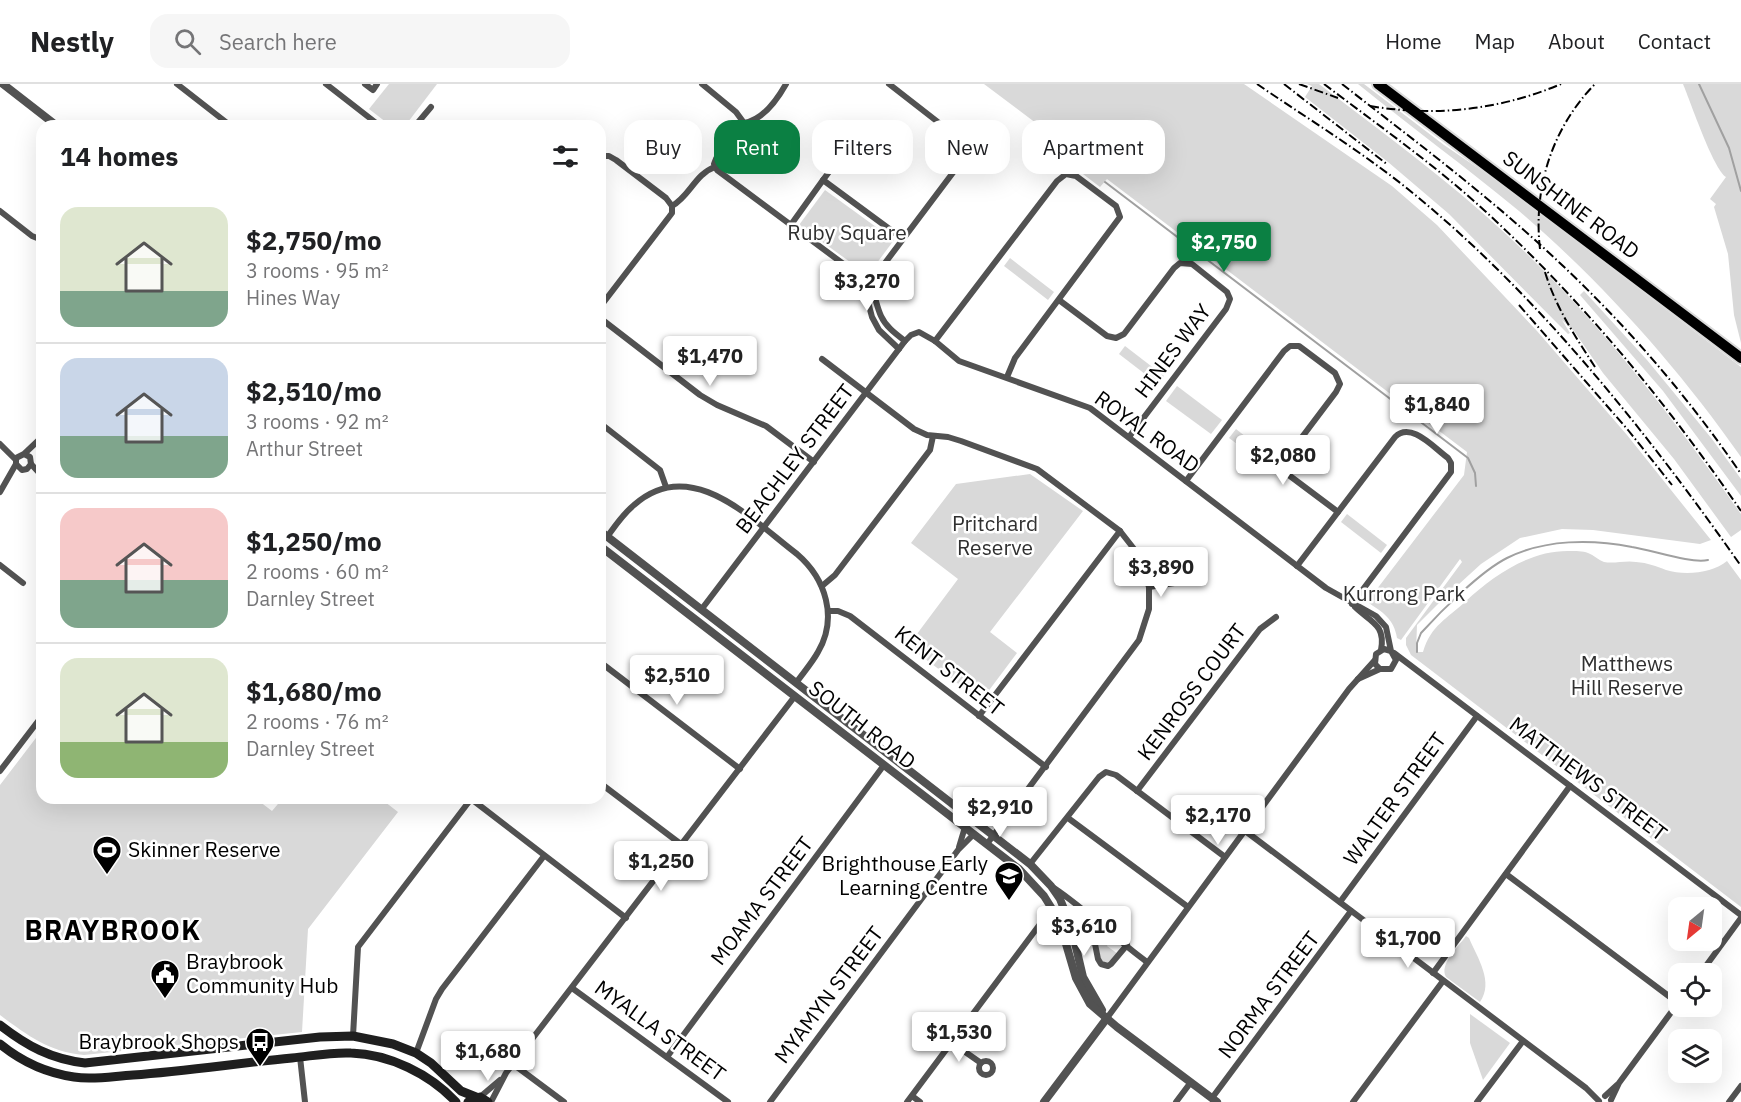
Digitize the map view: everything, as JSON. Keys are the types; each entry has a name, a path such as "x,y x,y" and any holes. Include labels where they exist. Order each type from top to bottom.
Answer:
{"main road":[{"name":"SUNSHINE ROAD","path":"1378,84 1741,358"},
{"path":"0,1025 43,1054 70,1062 95,1063 296,1040 353,1036 393,1044 416,1053 431,1063 461,1091 481,1100"},
{"path":"352,1053 353,1036"},
{"path":"296,1040 300,1057"},
{"path":"0,1044 35,1066 69,1076 90,1078 333,1053 378,1056 409,1068 442,1089 456,1102"},
{"path":"409,1068 416,1053"},
{"path":"145,1074 147,1063 153,1056"}],"street":[{"path":"3,84 49,120"},
{"path":"177,84 223,120"},
{"path":"326,84 370,120"},
{"path":"365,84 375,87"},
{"path":"702,84 736,112 742,120"},
{"path":"754,120 762,115 786,84"},
{"path":"889,84 961,140 968,148 964,159 866,285 872,316 879,330 899,349"},
{"path":"420,120 431,107"},
{"path":"606,156 616,160 666,198 672,206 672,213 606,300"},
{"path":"672,206 681,200 703,172 714,167"},
{"path":"721,174 873,290 886,325 905,341"},
{"path":"790,226 827,174"},
{"path":"935,341 1058,181 1066,174 1076,176 1114,205 1120,217 1015,358 1007,377"},
{"path":"823,180 903,239"},
{"path":"0,211 27,232 36,235"},
{"name":"HINES WAY","path":"1059,300 1107,336 1113,338 1124,334 1175,266 1180,263 1192,264 1227,292 1230,299 1226,309 1128,437"},
{"path":"872,316 880,314"},
{"path":"606,323 700,395 717,405 766,426 814,462"},
{"name":"ROYAL ROAD","path":"919,332 935,341 959,361 1089,408 1352,604 1379,628 1382,635 1381,650"},
{"name":"BEACHLEY STREET","path":"701,610 905,341 911,335 919,332"},
{"path":"1186,481 1284,351 1290,346 1299,346 1335,373 1340,384 1287,457 1284,462 1285,469 1290,476 1338,512"},
{"path":"822,359 914,429 933,436 961,441 1037,469 1120,531 1138,554 1149,586 1149,609 1140,640 987,844"},
{"path":"606,428 660,470 666,487"},
{"path":"1298,566 1395,437 1401,432 1412,432 1448,458 1452,471 1352,604"},
{"path":"822,586 835,575 930,450 933,436"},
{"path":"6,485 19,458 36,443"},
{"path":"1,445 36,471"},
{"path":"0,492 28,465 36,448"},
{"path":"19,458 19,469 28,465"},
{"path":"481,1100 513,1064 795,696 796,683 819,651 826,633 828,611 822,586 806,561 715,494 694,487 666,487 634,504 606,532"},
{"path":"979,716 1120,531"},
{"name":"SOUTH ROAD","path":"606,536 1030,864 1051,886 1147,962"},
{"name":"SOUTH ROAD","path":"606,551 987,844 1029,879 1052,908 1063,932 1079,984 1090,1004 1107,1018"},
{"path":"0,565 23,583"},
{"path":"1149,586 1187,580"},
{"name":"ROYAL ROAD","path":"1352,604 1377,616 1384,624 1392,652"},
{"path":"697,620 701,610"},
{"name":"KENT STREET","path":"828,611 837,611 850,616 1046,767"},
{"name":"KENROSS COURT","path":"1137,791 1260,629 1276,617"},
{"path":"1044,1102 1244,830 1364,670 1375,660 1376,654 1381,650 1392,652 1396,660 1394,667 1387,670 1380,669 1358,680"},
{"name":"MATTHEWS STREET","path":"1392,652 1741,916"},
{"path":"1375,660 1380,669"},
{"path":"606,667 740,769"},
{"name":"MATTHEWS STREET","path":"1394,667 1409,667 1415,670"},
{"name":"WALTER STREET","path":"1340,902 1477,716"},
{"path":"0,771 36,724"},
{"name":"MOAMA STREET","path":"667,1057 884,765"},
{"path":"1030,864 1106,772 1116,775 1225,857"},
{"path":"1433,973 1570,786"},
{"path":"606,788 682,845"},
{"path":"353,1036 358,947 465,804"},
{"path":"478,804 626,918"},
{"path":"1068,818 1188,907"},
{"name":"MYAMYN STREET","path":"958,850 965,827"},
{"path":"1244,830 1586,1088 1606,1100 1668,1017"},
{"name":"MYAMYN STREET","path":"770,1102 958,850 974,834"},
{"path":"416,1053 436,999 544,856"},
{"path":"1506,874 1668,996"},
{"name":"SOUTH ROAD","path":"1051,886 1066,913 1083,977 1107,1018"},
{"path":"907,1102 1052,908"},
{"name":"NORMA STREET","path":"1215,1100 1352,911"},
{"path":"1708,963 1741,916"},
{"path":"1096,922 1092,929 1101,964 1108,966 1111,964 1126,945"},
{"path":"1353,1102 1443,981"},
{"name":"MYALLA STREET","path":"572,987 728,1102"},
{"path":"1107,1018 1215,1100"},
{"path":"1477,1102 1523,1041"},
{"path":"951,1042 981,1064"},
{"path":"300,1057 305,1102"},
{"path":"513,1064 564,1102"},
{"path":"481,1100 506,1073"},
{"path":"1176,1102 1191,1082"},
{"path":"1729,1102 1741,1086"},
{"path":"912,1096 920,1102"}],"green space":[{"path":"389,84 437,84 410,120 383,120 369,109"},
{"path":"984,84 1244,84 1392,186 1437,225 1537,331 1627,435 1711,540 1700,544 1593,530 1562,529 1520,538 1481,564 1417,625 1416,652 1423,652 1435,629 1488,582 1514,566 1541,555 1581,551 1604,562 1640,562 1682,573 1707,571 1727,561 1741,580 1741,907 1411,655 1406,645 1406,638 1462,562 1460,559 1401,640 1397,638 1396,631 1387,617 1367,602 1464,475 1467,452 1107,179 1100,187 1083,174 1165,174 1165,120 1032,120"},
{"path":"1307,84 1319,84 1415,157 1485,215 1540,267 1632,368 1688,440 1741,514 1741,530 1731,537 1674,459 1603,373 1574,331 1562,320 1570,333 1568,334 1449,214 1388,162 1305,97 1312,86"},
{"path":"1358,84 1364,84 1444,145 1500,183 1741,367 1741,457 1665,358 1580,267 1519,211"},
{"path":"1683,84 1741,84 1741,343 1734,315 1728,254 1714,207 1716,204 1710,199 1726,177 1709,149"},
{"name":"Ruby Square","path":"825,190 894,240 868,275 799,225"},
{"path":"1010,258 1054,292 1048,300 1004,266"},
{"path":"1584,291 1647,360 1712,439 1741,479 1741,496 1663,391 1580,295"},
{"path":"1125,346 1164,376 1158,384 1119,354"},
{"path":"1177,386 1222,420 1211,434 1166,401"},
{"path":"1236,429 1274,459 1273,471 1229,438"},
{"name":"Pritchard Reserve","path":"1030,474 1083,511 990,632 1017,653 981,701 908,646 958,579 911,543 956,484"},
{"path":"1347,514 1387,545 1381,553 1341,522"},
{"path":"36,738 36,804 263,804 272,811 278,804 388,804 398,812 308,929 302,1032 84,1055 49,1046 29,1036 0,1015 0,785"},
{"path":"1098,927 1105,932 1109,941 1107,946 1118,954 1108,963 1101,961 1095,930"},
{"path":"1466,936 1469,938 1485,978 1484,994 1480,1002 1446,977 1447,961"},
{"path":"1470,1014 1510,1043 1483,1080 1470,1043"}],"waterway":[{"path":"1699,84 1729,148 1741,191"},
{"path":"1105,182 1468,458 1475,473 1476,486"},
{"path":"1417,652 1417,643 1421,633 1485,572 1507,558 1537,547 1569,542 1617,544 1692,560 1708,560"}],"railway":[{"path":"1257,84 1401,183 1465,238 1509,281 1551,325 1632,419 1741,566"},
{"path":"1284,84 1388,165"},
{"path":"1299,84 1338,98"},
{"path":"1324,84 1466,194 1521,245 1589,316 1653,392 1741,511"},
{"path":"1342,84 1472,186 1574,276 1626,329 1674,385 1741,474"},
{"path":"1370,106 1419,111 1467,109 1515,100 1561,84"},
{"path":"1540,249 1540,204 1549,160 1567,120 1595,84"},
{"path":"1545,272 1560,310 1595,367"},
{"path":"1519,305 1628,430 1672,485"}],"place":[{"name":"Skinner Reserve","path":"107,876"},
{"name":"Brighthouse Early Learning Centre","path":"1009,902"},
{"name":"Braybrook Community Hub","path":"165,1000"},
{"name":"Braybrook Shops","path":"260,1068"}],"district":[{"name":"BRAYBROOK","path":"113,931"}],"park label":[{"name":"Kurrong Park","path":"1404,594"},
{"name":"Matthews Hill Reserve","path":"1627,676"}]}
